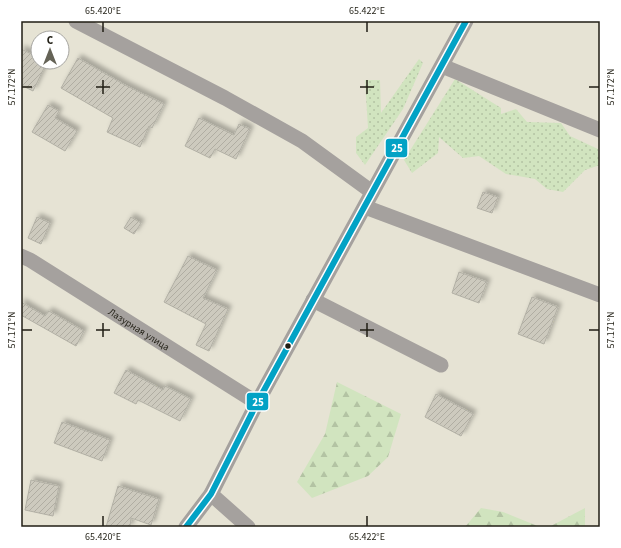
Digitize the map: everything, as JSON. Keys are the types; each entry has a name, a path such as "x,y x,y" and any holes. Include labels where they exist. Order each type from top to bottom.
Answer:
{"street":[{"path":"76,21 225,98 302,141 372,192"},
{"path":"186,527 211,494 256,403 466,21"},
{"path":"442,66 600,130"},
{"path":"365,206 600,295"},
{"name":"Лазурная улица","path":"21,256 30,260 256,403"},
{"path":"313,300 441,365"},
{"path":"211,494 248,527"}],"green space":[{"path":"419,59 423,63 403,109 365,165 356,153 356,137 368,128 365,80 380,80 381,113"},
{"path":"455,79 501,108 501,114 516,109 527,122 561,123 570,136 598,149 600,165 585,170 563,192 547,189 535,179 506,174 479,156 463,158 439,137 438,153 412,173 404,160"},
{"path":"337,382 401,414 388,457 368,476 312,498 297,482 325,434"},
{"path":"481,508 503,512 540,527 465,527"},
{"path":"585,508 585,527 549,527"}],"building":[{"path":"21,49 30,53 30,70 43,70 33,91 21,85"},
{"path":"78,58 125,85 164,104 152,128 149,126 140,147 107,132 113,118 61,88"},
{"path":"48,105 59,111 55,118 77,131 65,151 32,132"},
{"path":"199,118 234,135 239,124 250,129 236,159 215,149 210,158 185,146"},
{"path":"483,192 498,197 492,213 477,208"},
{"path":"37,217 50,223 41,244 28,238"},
{"path":"131,217 141,223 134,234 124,228"},
{"path":"188,256 217,270 203,298 228,309 209,351 196,345 206,324 164,302"},
{"path":"459,272 487,282 479,303 452,293"},
{"path":"532,297 558,307 544,344 518,334"},
{"path":"21,302 45,316 49,311 84,331 76,346 21,315"},
{"path":"126,370 163,390 165,386 191,399 180,421 138,400 136,404 114,393"},
{"path":"436,394 473,414 461,436 425,417"},
{"path":"62,422 110,440 102,461 54,443"},
{"path":"31,480 59,486 53,516 25,510"},
{"path":"118,486 159,499 151,525 131,518 130,527 106,527"}],"transit line":[{"name":"25","path":"186,527 211,494 257,403 466,21"}]}
